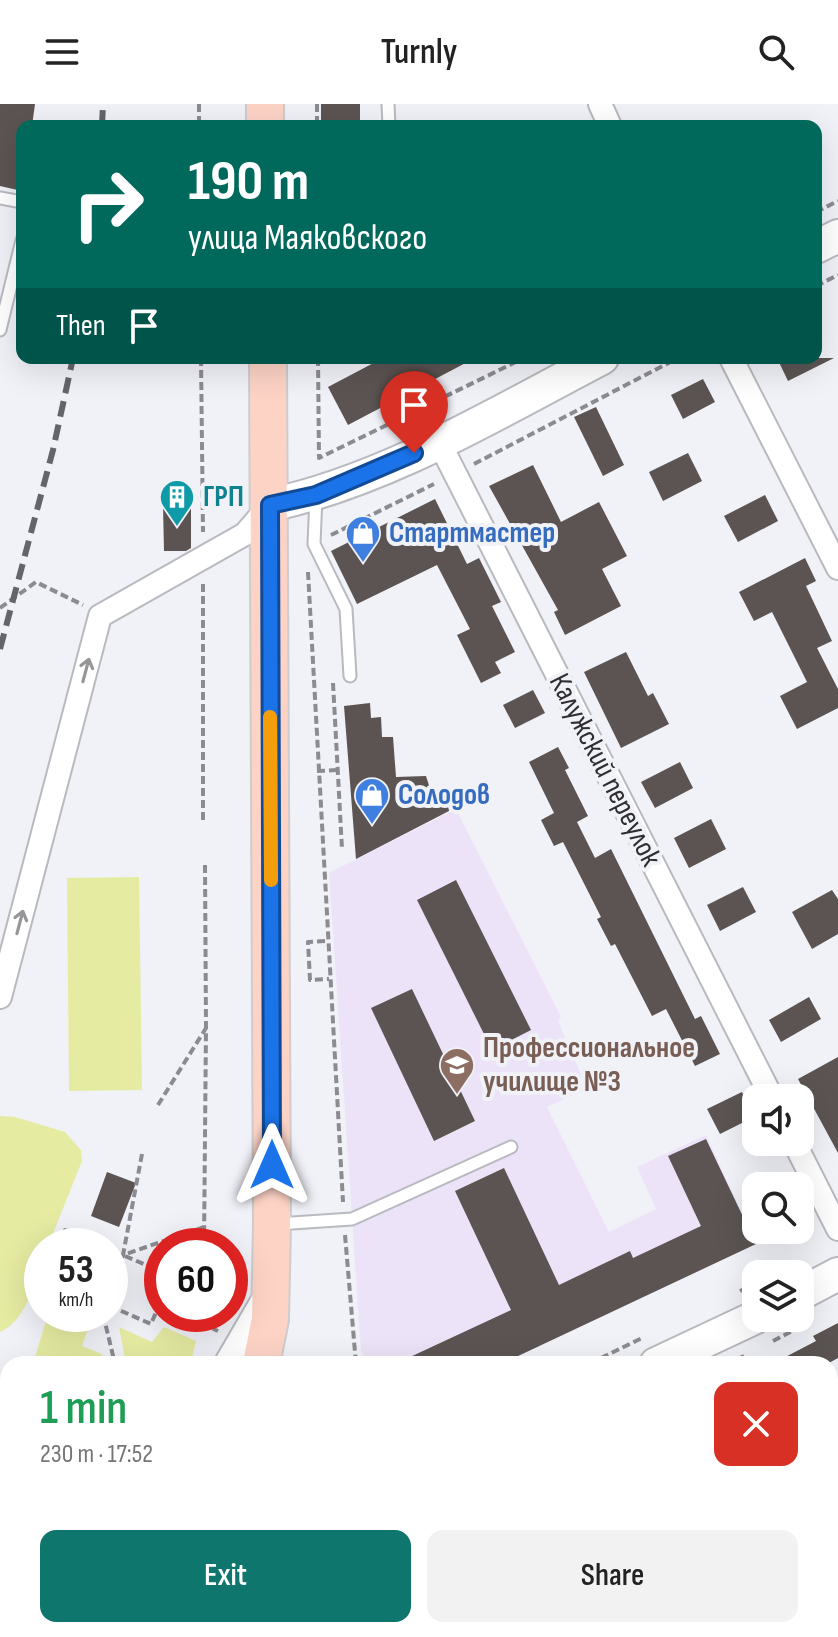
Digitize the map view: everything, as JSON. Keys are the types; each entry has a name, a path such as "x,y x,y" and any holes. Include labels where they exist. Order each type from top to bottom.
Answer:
{"main road":[{"path":"262,1356 271,1306 272,1224 268,364"},
{"path":"271,1306 283,1356"}],"street":[{"path":"0,997 100,616 245,534 270,505 316,495 439,442 590,364"},
{"path":"734,364 838,568"},
{"name":"Калужский переулок","path":"439,442 765,1084"},
{"path":"801,1156 838,1229"},
{"path":"814,1299 838,1274"},
{"path":"237,1356 271,1306"},
{"path":"682,1356 758,1332"}],"lane":[{"path":"0,330 16,265"},
{"path":"316,495 314,544 346,609 350,676"},
{"path":"272,1224 344,1219 511,1147"}],"path":[{"path":"201,364 203,822"},
{"path":"318,364 319,458 512,364"},
{"path":"355,1356 326,941 307,546 455,474 666,364"},
{"path":"0,608 36,582 100,616"},
{"path":"334,704 342,849"},
{"path":"317,771 339,770"},
{"path":"128,1253 205,1227 205,865"},
{"path":"326,941 308,942 310,980 329,979"},
{"path":"158,1105 206,1028"},
{"path":"128,1228 142,1154"},
{"path":"107,1332 113,1356"},
{"path":"743,1356 749,1353"}],"shaded area":[{"name":"Профессиональное училище №3","path":"456,809 561,1017 558,1021 582,1077 590,1076 595,1085 547,1107 609,1232 656,1209 637,1167 706,1135 742,1213 742,1244 756,1244 518,1356 363,1356 329,873"}],"green space":[{"path":"139,877 142,1090 69,1091 67,878"},
{"path":"0,1116 15,1117 65,1132 81,1150 82,1161 55,1228 24,1228 24,1309 18,1318 0,1332"},
{"path":"128,1331 152,1342 160,1332 175,1332 196,1341 192,1356 124,1356 120,1332"},
{"path":"43,1332 87,1332 82,1346 102,1356 35,1356"}],"building":[{"path":"0,104 35,104 33,120 16,120 16,190 0,186"},
{"path":"321,104 360,104 360,120 321,120"},
{"path":"372,364 464,364 348,425 328,387"},
{"path":"780,364 822,364 788,381"},
{"path":"703,379 715,402 683,419 671,395"},
{"path":"596,407 624,465 603,476 574,417"},
{"path":"688,453 702,481 663,501 649,472"},
{"path":"533,465 561,522 599,502 627,556 602,569 621,606 565,635 554,612 558,610 489,486"},
{"path":"765,495 778,521 738,542 724,516"},
{"path":"435,499 467,564 479,558 501,602 492,606 515,652 495,662 501,673 481,683 457,635 470,629 437,565 357,604 331,551"},
{"name":"ГРП","path":"163,505 191,505 191,548 186,551 164,551"},
{"path":"805,558 816,581 806,586 832,641 817,648 838,689 838,708 797,729 780,696 807,682 772,612 754,621 739,592"},
{"path":"626,652 648,696 653,693 669,724 621,748 584,672"},
{"path":"533,690 545,713 515,728 503,705"},
{"path":"370,703 371,718 381,717 382,737 393,737 396,777 426,776 433,798 447,797 449,811 356,859 344,706"},
{"path":"558,747 569,768 565,770 588,816 577,822 595,858 611,849 695,1019 701,1016 720,1054 695,1066 666,1009 652,1016 615,944 611,946 597,919 601,917 563,842 554,846 541,820 554,813 529,762"},
{"path":"680,762 693,788 655,808 641,782"},
{"path":"711,819 726,849 689,868 674,838"},
{"path":"456,880 531,1030 492,1050 417,900"},
{"path":"743,887 756,912 720,931 707,905"},
{"path":"832,890 838,899 838,934 812,949 792,912"},
{"path":"412,989 475,1121 434,1141 371,1008"},
{"path":"809,997 821,1019 781,1042 769,1020"},
{"path":"838,1057 838,1153 814,1109 814,1084 801,1084 798,1079"},
{"path":"742,1092 742,1123 720,1134 707,1109"},
{"path":"706,1139 742,1215 742,1244 756,1244 518,1356 412,1356 511,1310 455,1191 504,1168 559,1285 630,1251 633,1258 701,1226 668,1156"},
{"path":"107,1172 136,1183 119,1227 91,1216"},
{"path":"838,1323 838,1356 787,1356 816,1341 813,1336"}],"railway":[{"path":"102,120 103,104"},
{"path":"0,649 53,450 72,364"}],"slow traffic":[{"path":"270,717 271,880"}],"place":[{"name":"ГРП","path":"177,528"},
{"name":"Стартмастер","path":"363,564"},
{"name":"Солодов","path":"372,826"},
{"name":"Профессиональное училище №3","path":"457,1096"}],"route":[{"path":"272,1165 270,505 316,495 414,453"}]}
